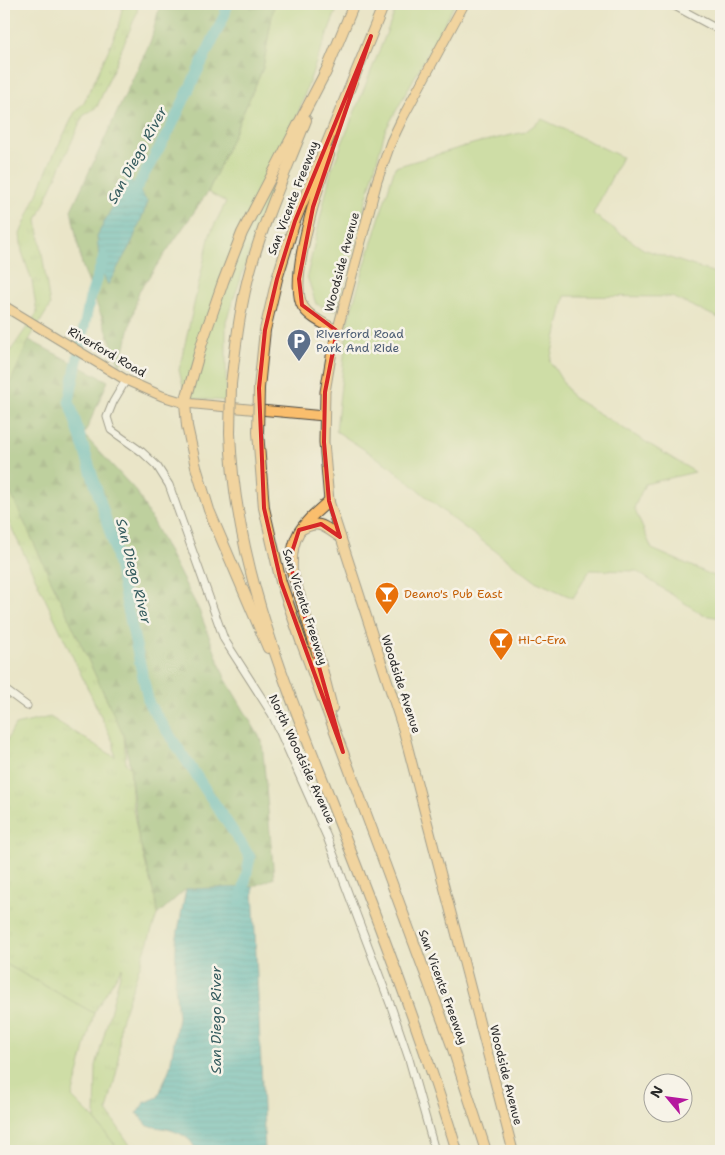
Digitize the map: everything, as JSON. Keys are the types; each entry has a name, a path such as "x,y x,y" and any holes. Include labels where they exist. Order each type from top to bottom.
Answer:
{"highway":[{"name":"San Vicente Freeway","path":"354,4 265,223 250,269 238,324 231,384 231,469 244,549 262,616 431,1067 457,1151"},
{"name":"San Vicente Freeway","path":"384,4 295,222 276,279 265,330 258,388 258,432 264,508 281,582 300,641 451,1043 486,1151"},
{"path":"337,331 309,315 302,306 299,296 299,279 304,243 313,207 327,161 371,36"},
{"path":"288,689 261,634 209,510 196,467 187,426 185,402 205,334 242,233 327,69"},
{"path":"329,500 299,530 294,540 291,555 292,571 322,669 343,752"},
{"path":"299,530 310,524 321,524 340,537"}],"main road":[{"name":"Woodside Avenue","path":"464,4 391,142 377,181 337,331 328,376 324,416 324,442 329,500 403,729 513,1151"},
{"name":"Riverford Road","path":"4,306 126,380 162,396 185,402 324,416"}],"street":[{"path":"671,4 721,31"},
{"name":"North Woodside Avenue","path":"126,380 113,402 107,417 111,430 142,452 157,466 166,479 176,501 224,639 272,714 327,837 392,1008 409,1059 435,1151"},
{"path":"4,689 27,706"}],"highlighted area":[{"path":"371,36 313,207 299,279 302,305 337,331 325,392 324,442 329,501 340,537 321,524 299,530 291,555 292,571 343,752 281,582 264,508 259,388 265,330 277,279 295,221"}],"green space":[{"path":"123,4 138,4 137,13 97,107 83,116 37,220 50,306 29,340 4,397 4,360 37,313 32,281 22,252 20,234 53,156 75,112 84,102 99,71 118,28"},
{"path":"160,4 274,4 263,68 208,192 139,291 120,366 82,265 71,210 151,40"},
{"path":"274,4 339,4 315,65 226,321 226,401 186,398 179,370 210,234 226,202 208,192 263,68"},
{"path":"398,4 455,4 385,131 336,311 316,304 307,276 331,171"},
{"path":"542,119 622,157 593,214 643,249 721,275 721,319 672,297 565,296 550,361 572,397 695,472 645,484 634,508 652,549 721,579 721,618 703,615 636,571 590,570 573,598 535,581 448,515 391,467 336,431 348,320 395,167 476,143 525,132"},
{"path":"29,340 108,381 84,435 137,492 199,610 225,678 262,741 274,878 253,887 186,889 157,915 152,886 138,836 130,767 124,737 4,479 4,397"},
{"path":"4,479 124,737 126,764 130,767 133,809 138,836 157,906 157,915 120,1024 118,1066 107,1111 134,1151 120,1151 95,1120 96,1066 122,967 94,1013 4,963 4,746 15,725 50,717 115,757 114,744 4,512"},
{"path":"4,963 94,1013 72,1097 95,1120 120,1151 4,1151"}],"water":[{"path":"128,177 148,202 132,242 108,285 100,269 97,236"},
{"path":"253,887 265,1151 196,1151 183,1135 170,1130 148,1126 137,1113 144,1103 158,1097 170,1067 178,1017 175,985 176,941 186,889"}],"waterway":[{"name":"San Diego River","path":"129,201 171,127 225,14 227,4"},
{"name":"San Diego River","path":"104,257 90,298 69,401 113,542 149,704 250,857 241,902"}],"place":[{"name":"Riverford Road Park And Ride","path":"299,362"},
{"name":"Deano's Pub East","path":"387,615"},
{"name":"Hi-C-Era","path":"501,661"}]}
